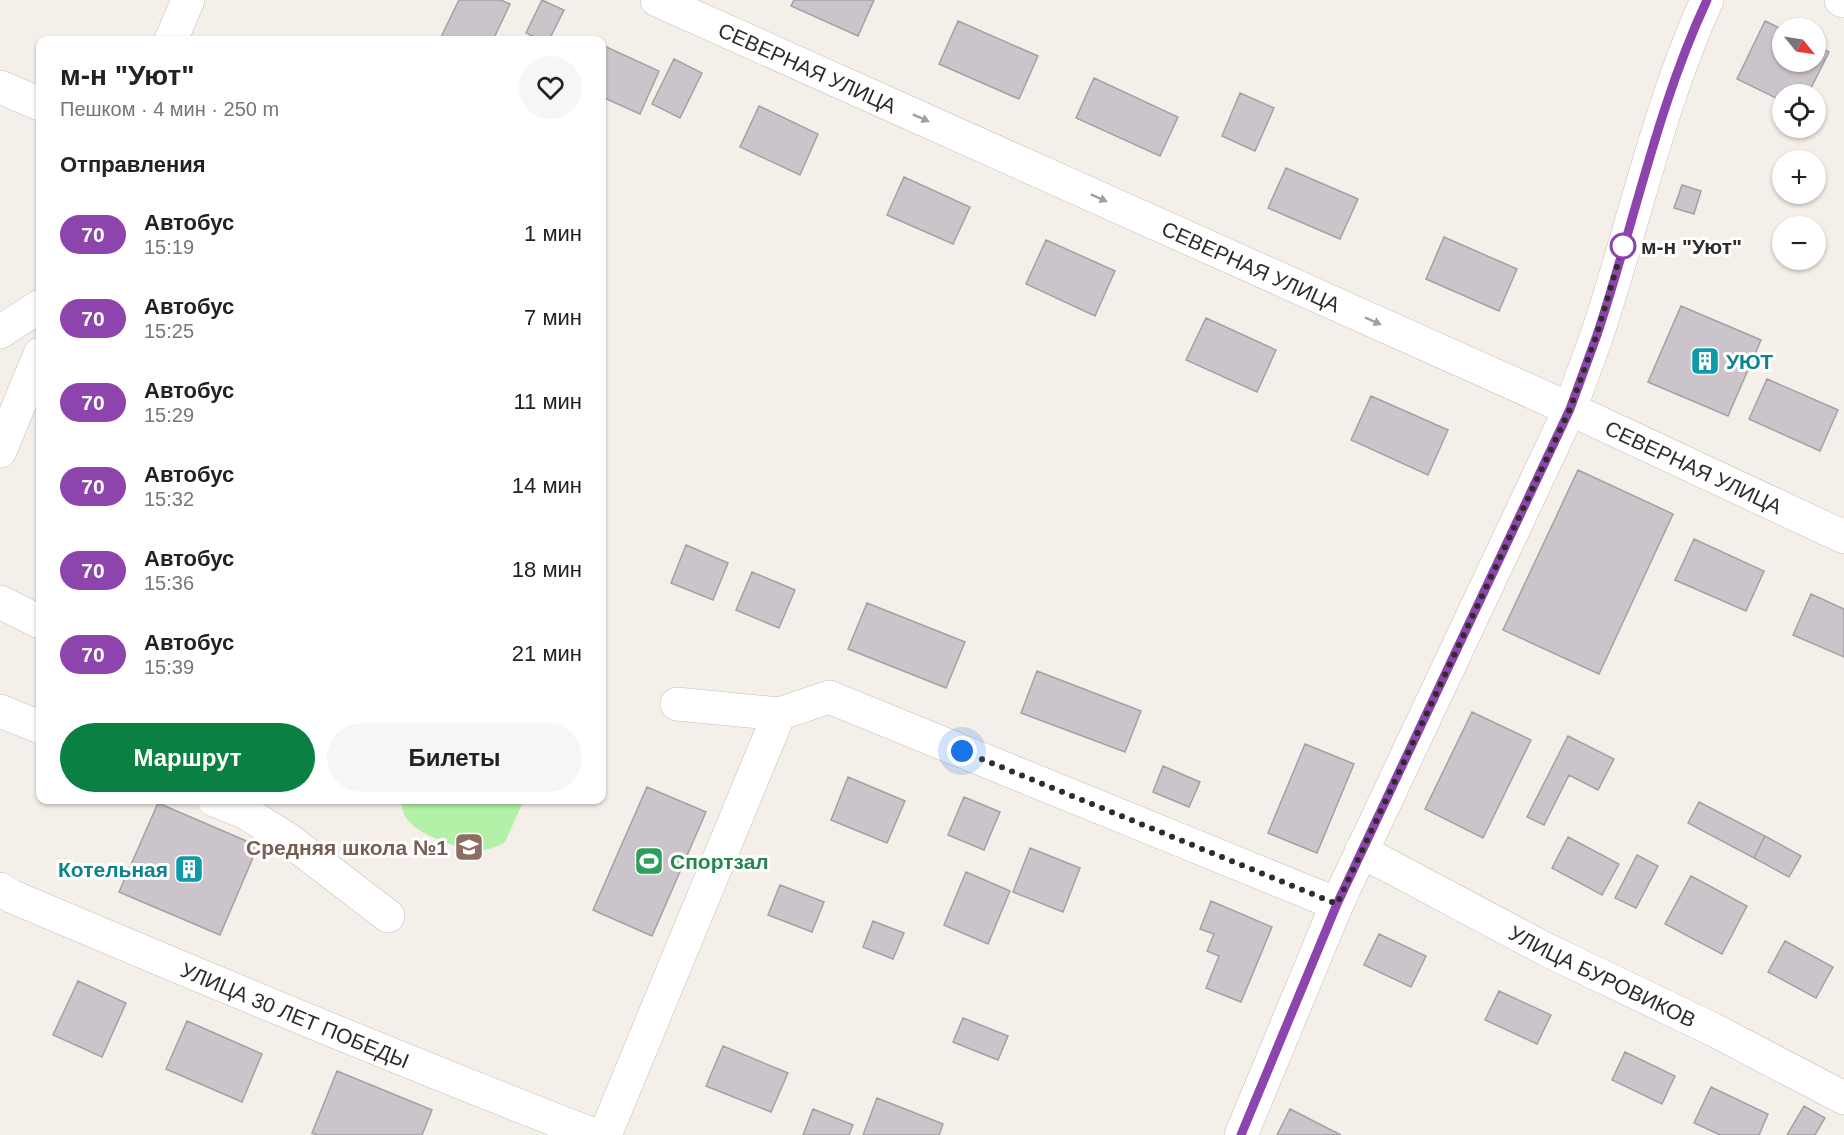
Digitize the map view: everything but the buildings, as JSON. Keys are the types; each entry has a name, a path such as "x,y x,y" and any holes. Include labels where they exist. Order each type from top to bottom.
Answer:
{"street":[{"path":"173,36 188,0"},
{"name":"СЕВЕРНАЯ УЛИЦА","path":"657,0 1570,409 1844,537"},
{"path":"1241,1135 1361,851 1570,409 1597,334 1667,102 1707,0"},
{"path":"0,87 36,102"},
{"path":"0,332 36,309"},
{"path":"0,451 36,364"},
{"path":"0,602 36,620"},
{"path":"677,704 779,714 829,697 1337,904"},
{"path":"0,711 36,725"},
{"path":"605,1135 779,714"},
{"path":"224,804 246,813 289,840 388,916"},
{"name":"УЛИЦА БУРОВИКОВ","path":"1361,851 1547,950 1712,1029 1844,1098"},
{"name":"УЛИЦА 30 ЛЕТ ПОБЕДЫ","path":"0,889 427,1071 594,1135"}],"green space":[{"path":"402,804 522,804 505,842 491,848 477,850 467,850 425,833 407,820"}],"bus line":[{"name":"70","path":"1241,1135 1337,904 1570,409 1597,334 1667,102 1707,0"}],"place":[{"name":"м-н \"Уют\"","path":"1623,246"},
{"name":"УЮТ","path":"1705,361"},
{"name":"Средняя школа №1","path":"469,847"},
{"name":"Спортзал","path":"649,861"},
{"name":"Котельная","path":"189,869"}],"route":[{"path":"962,751 1337,904 1570,409 1597,334 1623,246"}]}
